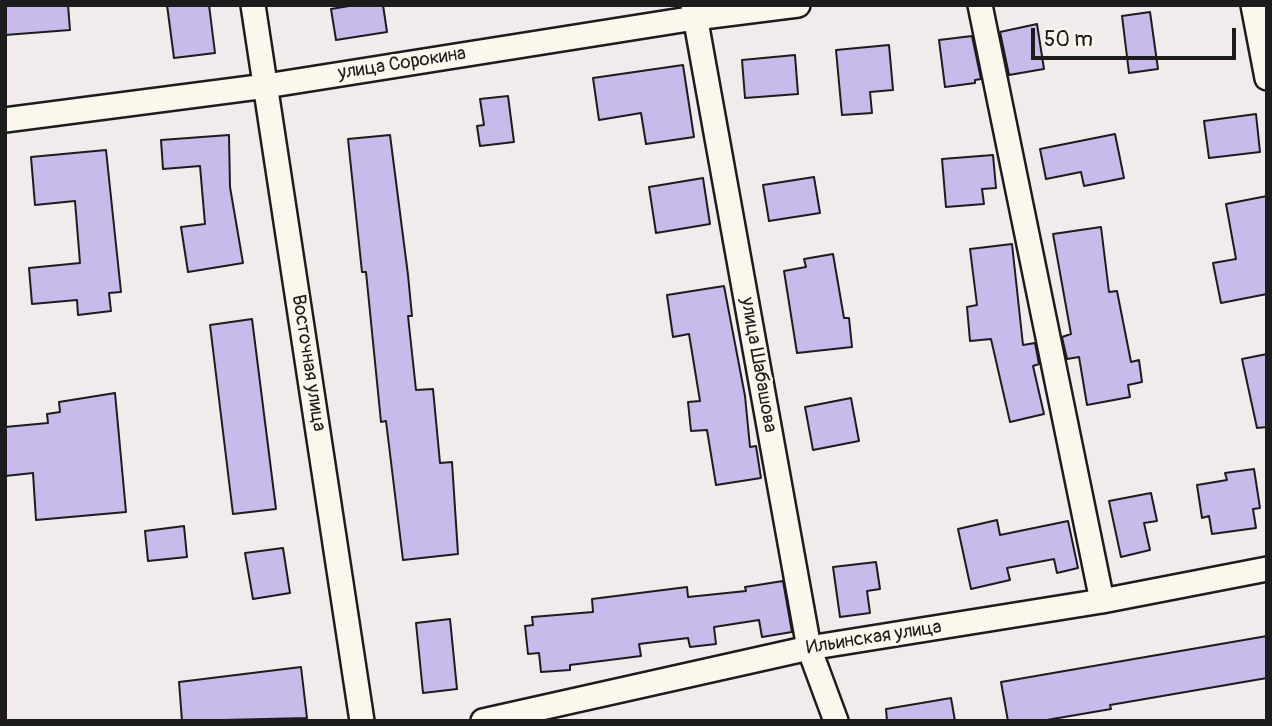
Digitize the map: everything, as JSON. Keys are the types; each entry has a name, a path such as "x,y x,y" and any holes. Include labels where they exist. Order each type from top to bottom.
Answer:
{"street":[{"name":"Восточная улица","path":"253,5 362,721"},
{"name":"улица Сорокина","path":"5,120 266,86 694,11 798,5"},
{"path":"979,5 1102,601"},
{"path":"1253,5 1267,78"},
{"name":"улица Шабашова","path":"694,11 809,648 836,721"},
{"name":"Ильинская улица","path":"483,721 809,648 1102,601 1267,569"}],"building":[{"path":"5,5 68,5 70,30 5,35"},
{"path":"167,5 209,5 215,53 174,58"},
{"path":"355,5 383,5 387,32 336,40 331,9"},
{"path":"1150,12 1158,69 1129,73 1122,16"},
{"path":"1037,24 1044,69 1009,75 1000,32"},
{"path":"972,36 981,79 975,80 975,83 945,87 939,40"},
{"path":"889,45 893,90 870,92 872,113 842,115 836,50"},
{"path":"795,55 798,94 745,98 742,60"},
{"path":"683,65 694,137 646,144 641,113 599,120 593,78"},
{"path":"508,96 514,142 480,146 477,126 484,125 480,99"},
{"path":"1256,114 1260,152 1209,158 1204,121"},
{"path":"1115,134 1124,178 1084,186 1081,172 1046,179 1040,149"},
{"path":"229,135 230,187 243,263 188,272 181,227 205,224 200,166 163,169 161,140"},
{"path":"390,135 408,275 412,316 408,316 416,390 433,389 440,463 452,462 458,554 403,560 386,421 381,422 366,272 362,272 348,139"},
{"path":"106,150 121,292 109,293 111,311 78,315 77,300 32,304 29,268 80,263 75,201 35,205 31,157"},
{"path":"993,155 996,188 982,189 984,204 946,207 942,159"},
{"path":"814,177 820,213 769,221 763,185"},
{"path":"703,178 710,224 656,233 649,187"},
{"path":"1267,196 1267,294 1221,303 1213,263 1236,259 1226,204"},
{"path":"1101,227 1109,292 1117,291 1131,362 1139,360 1142,382 1128,385 1130,397 1087,405 1079,357 1067,359 1062,337 1071,334 1053,234"},
{"path":"1012,244 1023,345 1035,343 1039,364 1033,366 1044,414 1010,422 991,339 970,341 967,307 977,305 970,249"},
{"path":"833,254 844,318 849,318 852,347 797,353 784,271 806,267 804,259"},
{"path":"724,286 745,396 750,447 756,446 761,478 716,485 707,430 691,431 688,402 700,401 689,334 673,337 667,295"},
{"path":"252,319 276,509 233,514 210,325"},
{"path":"1267,354 1267,427 1257,428 1242,359"},
{"path":"115,393 126,512 36,520 33,473 5,476 5,427 48,423 47,414 60,412 59,402"},
{"path":"851,398 859,441 813,450 805,407"},
{"path":"1254,469 1260,508 1253,509 1256,528 1212,534 1209,516 1202,518 1197,485 1227,480 1225,473"},
{"path":"1151,493 1157,521 1144,523 1150,550 1121,557 1109,501"},
{"path":"997,520 1000,535 1068,521 1078,568 1057,573 1054,559 1007,568 1010,580 971,589 958,529"},
{"path":"184,526 187,557 148,561 145,531"},
{"path":"283,548 290,593 253,599 245,553"},
{"path":"876,562 880,589 867,591 870,613 840,617 833,567"},
{"path":"783,581 792,632 762,637 759,620 714,627 716,644 690,647 688,638 639,644 641,656 570,665 570,670 541,672 539,653 528,654 525,626 533,625 532,617 593,612 592,599 687,587 688,597 746,591 745,587"},
{"path":"450,619 457,689 423,693 416,623"},
{"path":"1267,636 1267,678 1110,705 1111,709 1041,721 1008,721 1001,682"},
{"path":"301,667 307,718 182,721 179,682"},
{"path":"951,698 955,721 887,721 886,709"}]}
